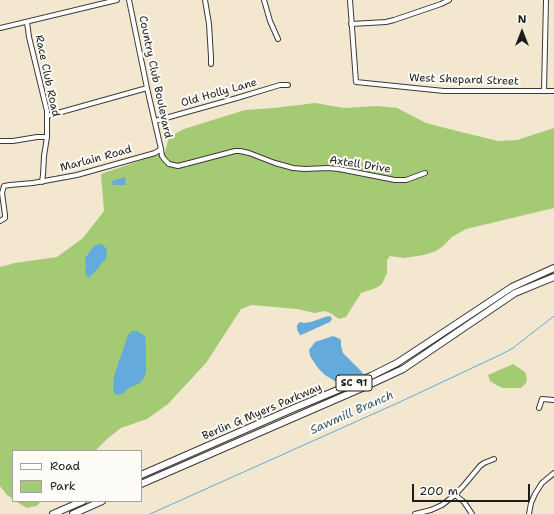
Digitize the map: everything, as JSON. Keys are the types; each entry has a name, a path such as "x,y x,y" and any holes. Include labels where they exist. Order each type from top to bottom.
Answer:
{"main road":[{"name":"Berlin G Myers Parkway","path":"142,475 371,376 397,363 512,287 554,268"},
{"name":"Berlin G Myers Parkway","path":"142,484 362,388 403,368 515,294 554,277"},
{"path":"292,409 295,417"},
{"path":"53,514 80,502"},
{"path":"73,514 100,502"}],"street":[{"path":"0,28 117,0"},
{"name":"Country Club Boulevard","path":"129,0 161,149 155,153"},
{"path":"205,0 209,24 212,57 211,64"},
{"path":"264,0 270,21 278,39"},
{"path":"350,0 351,24 394,20 449,0"},
{"path":"544,91 546,0"},
{"name":"Race Club Road","path":"27,22 29,37 48,116 48,137 44,156 42,182"},
{"name":"West Shepard Street","path":"351,24 356,82 444,91 554,91"},
{"name":"Old Holly Lane","path":"155,120 288,84"},
{"path":"48,116 147,88"},
{"path":"0,141 48,137"},
{"name":"Axtell Drive","path":"161,149 162,156 165,160 170,164 178,166 240,151 249,152 275,163 293,168 339,169 395,180 406,180 425,173"},
{"name":"Marlain Road","path":"0,221 5,218 2,193 4,186 10,184 42,182 76,175 155,153"},
{"path":"539,408 542,399 554,400"},
{"path":"415,514 438,507 449,500 480,466 494,459"},
{"path":"529,514 531,503 535,494 542,483 554,473"},
{"path":"455,495 464,502 472,514"}],"green space":[{"path":"315,103 344,108 378,106 397,108 426,123 498,141 517,140 554,128 554,208 466,229 452,237 436,251 424,255 404,258 390,256 387,260 387,273 382,284 376,288 361,293 346,317 339,319 325,311 315,313 297,309 252,305 241,309 206,363 168,404 147,419 121,428 96,450 12,450 12,498 7,495 0,486 0,267 15,263 57,257 83,238 104,211 101,174 165,152 169,137 184,129 245,110"},
{"path":"513,364 525,372 527,378 526,383 521,388 503,388 490,381 488,375"},
{"path":"17,502 40,502 37,506 27,508"}],"water":[{"path":"125,177 126,185 113,185 112,181"},
{"path":"99,244 106,248 106,258 89,277 90,280 85,272 85,258 94,246"},
{"path":"330,316 332,319 330,322 301,335 297,330 297,325 300,322 311,322"},
{"path":"132,331 138,331 145,336 145,376 140,383 118,395 114,393 114,376 128,335"},
{"path":"333,336 341,340 343,353 362,372 365,377 363,384 352,386 338,383 325,375 310,356 309,350 315,342"}],"waterway":[{"name":"Sawmill Branch","path":"150,514 402,401 502,354 513,348 554,316"}]}
